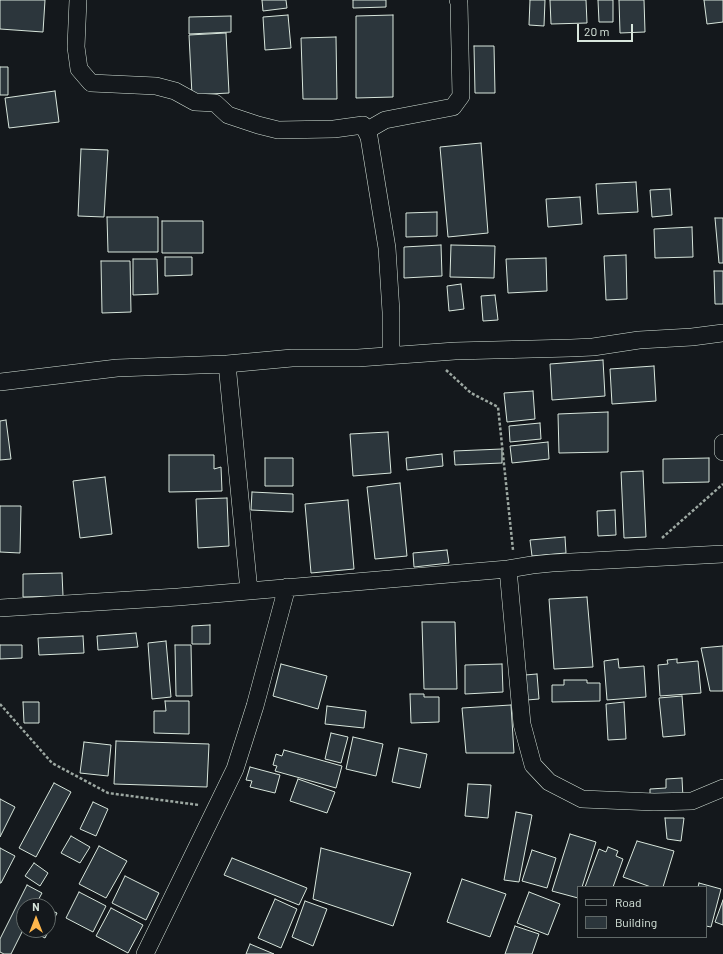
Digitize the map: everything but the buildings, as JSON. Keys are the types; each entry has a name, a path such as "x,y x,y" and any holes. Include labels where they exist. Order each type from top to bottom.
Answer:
{"street":[{"path":"78,0 76,47 79,69 91,83 156,86 175,91 195,102 215,103 228,115 278,130 334,129 362,125 369,137 387,248 391,312 391,355"},
{"path":"366,131 385,120 453,107 461,96 458,0"},
{"path":"0,382 117,368 227,364 292,358 358,358 455,351 586,347 639,340 692,337 723,333"},
{"path":"227,364 249,591"},
{"path":"723,443 723,452"},
{"path":"0,608 178,597 511,568 552,563 723,554"},
{"path":"511,568 522,724 533,765 549,782 582,799 654,802 692,801 723,788"},
{"path":"145,954 235,769 255,706 287,587"}],"path":[{"path":"430,354 449,374 471,393 498,407 511,568"},
{"path":"640,559 723,484"},
{"path":"0,704 52,763 108,792 217,807"}]}
